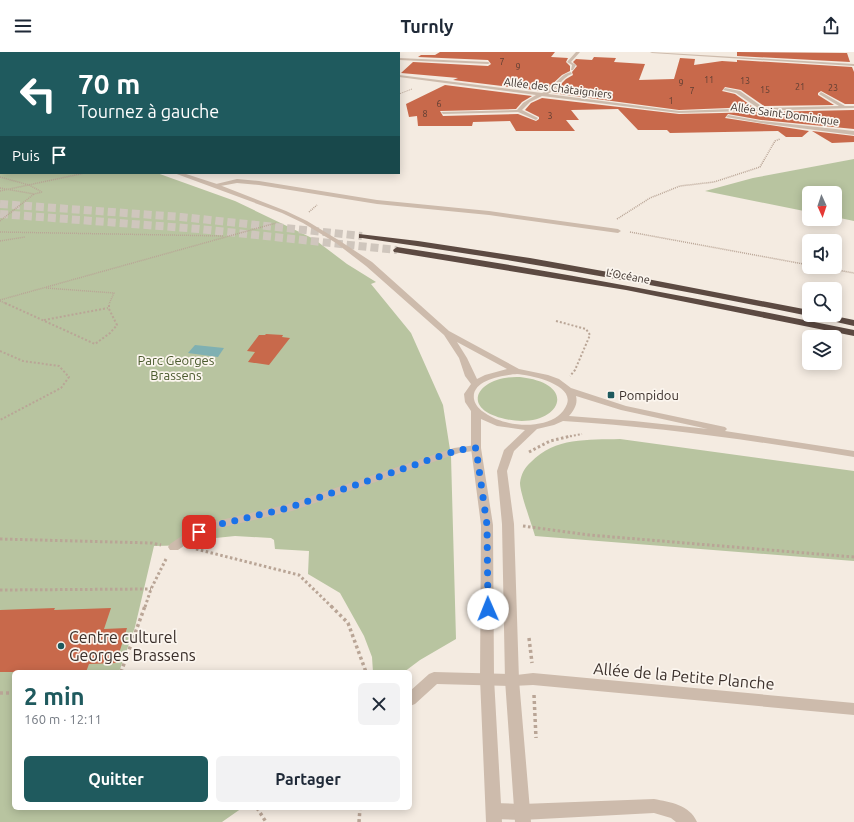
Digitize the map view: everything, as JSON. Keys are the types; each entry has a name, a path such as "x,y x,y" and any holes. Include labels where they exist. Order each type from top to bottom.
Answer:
{"highway":[{"name":"L’Océane","path":"362,236 437,246 547,264 802,312"},
{"name":"L’Océane","path":"397,250 487,263 627,287 854,333"},
{"path":"842,320 854,323"}],"street":[{"path":"519,111 521,106 540,94 552,91 564,75 571,71 574,65 569,62 578,52"},
{"path":"652,52 708,54 854,65"},
{"path":"400,59 488,63"},
{"name":"Allée des Châtaigniers","path":"400,76 659,110 715,112"},
{"path":"725,89 738,92 764,110"},
{"path":"821,93 845,108"},
{"path":"715,112 854,107"},
{"path":"443,113 519,111 536,119"},
{"name":"Allée Saint-Dominique","path":"715,112 761,122 854,134"},
{"path":"182,174 194,177"},
{"path":"186,174 284,212 338,242 369,264 446,333 517,371"},
{"path":"215,185 237,182 259,183 377,202 489,213 618,231"},
{"path":"446,333 463,358 470,376 476,384"},
{"path":"565,388 571,397 571,404 568,412 561,418 549,424 534,427 503,425 488,419 476,411 471,404 469,397 471,390 476,384 493,374 517,371 543,375 565,388 624,408 785,443"},
{"path":"476,411 476,448 487,525 487,678 494,817 522,817 654,806 675,811 689,822"},
{"path":"561,418 600,420 785,443 854,454"},
{"path":"522,817 512,680 508,524 502,471 509,450 534,427"},
{"path":"174,547 190,536 208,527 288,508 458,450 476,448"},
{"name":"Allée de la Petite Planche","path":"412,698 434,678 487,678 512,680 533,679 854,709"}],"path":[{"path":"597,228 608,226 650,198 680,186 714,182 760,168 770,147 775,141 780,140"},
{"path":"0,191 79,174"},
{"path":"0,177 29,185 42,192 34,194 0,188"},
{"path":"0,221 34,194"},
{"path":"0,301 278,222"},
{"path":"618,231 656,236 802,264"},
{"path":"0,232 228,236"},
{"path":"0,241 25,237"},
{"path":"842,272 854,274"},
{"path":"0,301 95,344 110,333 117,324 114,316 108,308 108,302 114,293 44,288"},
{"path":"43,321 108,308"},
{"path":"556,320 586,329 590,335 575,370 565,388"},
{"path":"0,351 23,361 59,366 69,377 61,388 0,420"},
{"path":"526,454 550,441 585,434"},
{"path":"508,524 589,535 854,557"},
{"path":"0,539 152,544 193,548 299,575 348,623 365,670"},
{"path":"122,670 151,589 169,553 174,547"},
{"path":"0,590 151,589"},
{"path":"0,693 12,693"},
{"path":"258,810 266,822"},
{"path":"359,822 360,810"}],"green space":[{"path":"854,159 854,221 842,218 842,186 802,186 802,211 705,191 753,178"},
{"name":"Parc Georges Brassens","path":"0,174 160,174 235,201 314,239 347,264 376,282 371,284 411,333 443,405 451,456 456,639 420,660 407,670 373,670 372,657 364,636 340,593 308,574 309,551 275,549 274,540 271,538 235,536 206,539 196,545 154,546 135,627 120,670 12,670 12,810 239,810 222,822 0,822"},
{"path":"520,377 540,381 552,388 557,397 556,405 550,413 539,418 523,421 505,419 490,414 481,408 478,400 479,393 485,387 494,381"},
{"path":"620,439 854,471 854,561 535,536 520,483 521,477 527,466 540,454 561,444 584,440"}],"water":[{"path":"195,345 224,348 218,357 188,353"}],"building":[{"path":"440,52 555,52 551,57 568,58 566,62 570,66 570,71 562,75 549,87 542,91 453,80 458,78 401,73 413,62 488,66 491,64 488,60 418,57 421,55 435,55"},
{"path":"737,52 847,53 850,62 737,56"},
{"path":"594,57 616,58 614,62 645,64 639,80 674,79 680,58 695,59 694,65 722,61 737,62 737,60 852,67 854,72 854,104 845,104 821,91 818,95 834,105 764,106 741,90 725,87 722,91 735,94 753,107 679,110 552,93 566,79 573,75 572,72 577,66 573,62 576,59 592,60"},
{"path":"445,85 532,96 522,102 516,109 440,111 443,116 518,114 536,121 539,117 525,110 531,103 542,98 679,114 854,110 854,129 761,120 728,114 725,118 809,131 802,137 786,137 778,131 670,133 667,130 638,130 618,109 571,110 579,120 566,120 575,131 516,131 510,121 473,122 472,126 418,126 417,116 409,117 406,104"},
{"path":"812,131 854,136 854,142 832,143"},
{"path":"259,335 283,335 282,337 290,338 269,365 248,362 255,352 247,351"},
{"name":"Centre culturel Georges Brassens","path":"111,608 104,629 127,628 116,663 89,664 87,670 12,670 12,672 0,672 0,610"}],"tunnel":[{"path":"0,204 181,217 362,236"},
{"path":"0,214 199,229 397,250"}],"place":[{"name":"Pompidou","path":"611,395"},
{"name":"Centre culturel Georges Brassens","path":"61,646"}],"route":[{"path":"199,532 208,527 288,508 458,450 476,448 481,473 487,525 488,609"}]}
